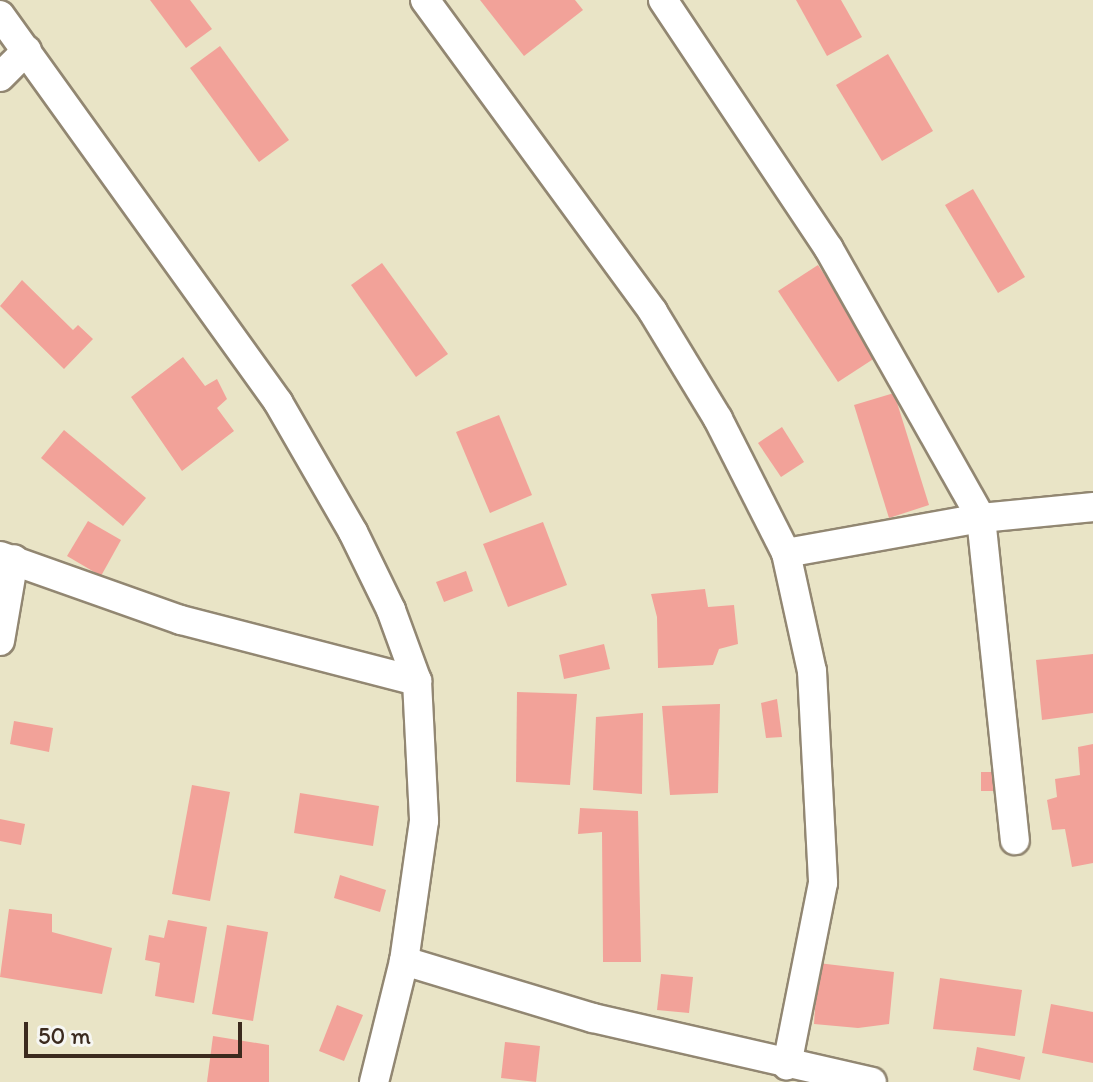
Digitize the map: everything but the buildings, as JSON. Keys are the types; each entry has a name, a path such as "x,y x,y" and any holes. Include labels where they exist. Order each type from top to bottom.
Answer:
{"street":[{"path":"425,0 653,312 718,419 786,553 812,671 823,883 787,1065"},
{"path":"663,0 829,249 981,518 1015,840"},
{"path":"0,15 278,402 359,545 391,610 417,681 424,821 404,961 374,1082"},
{"path":"0,77 27,50"},
{"path":"786,553 981,518 1093,507"},
{"path":"0,641 7,558 181,620 417,681"},
{"path":"404,961 593,1018 787,1065 872,1082"}]}
